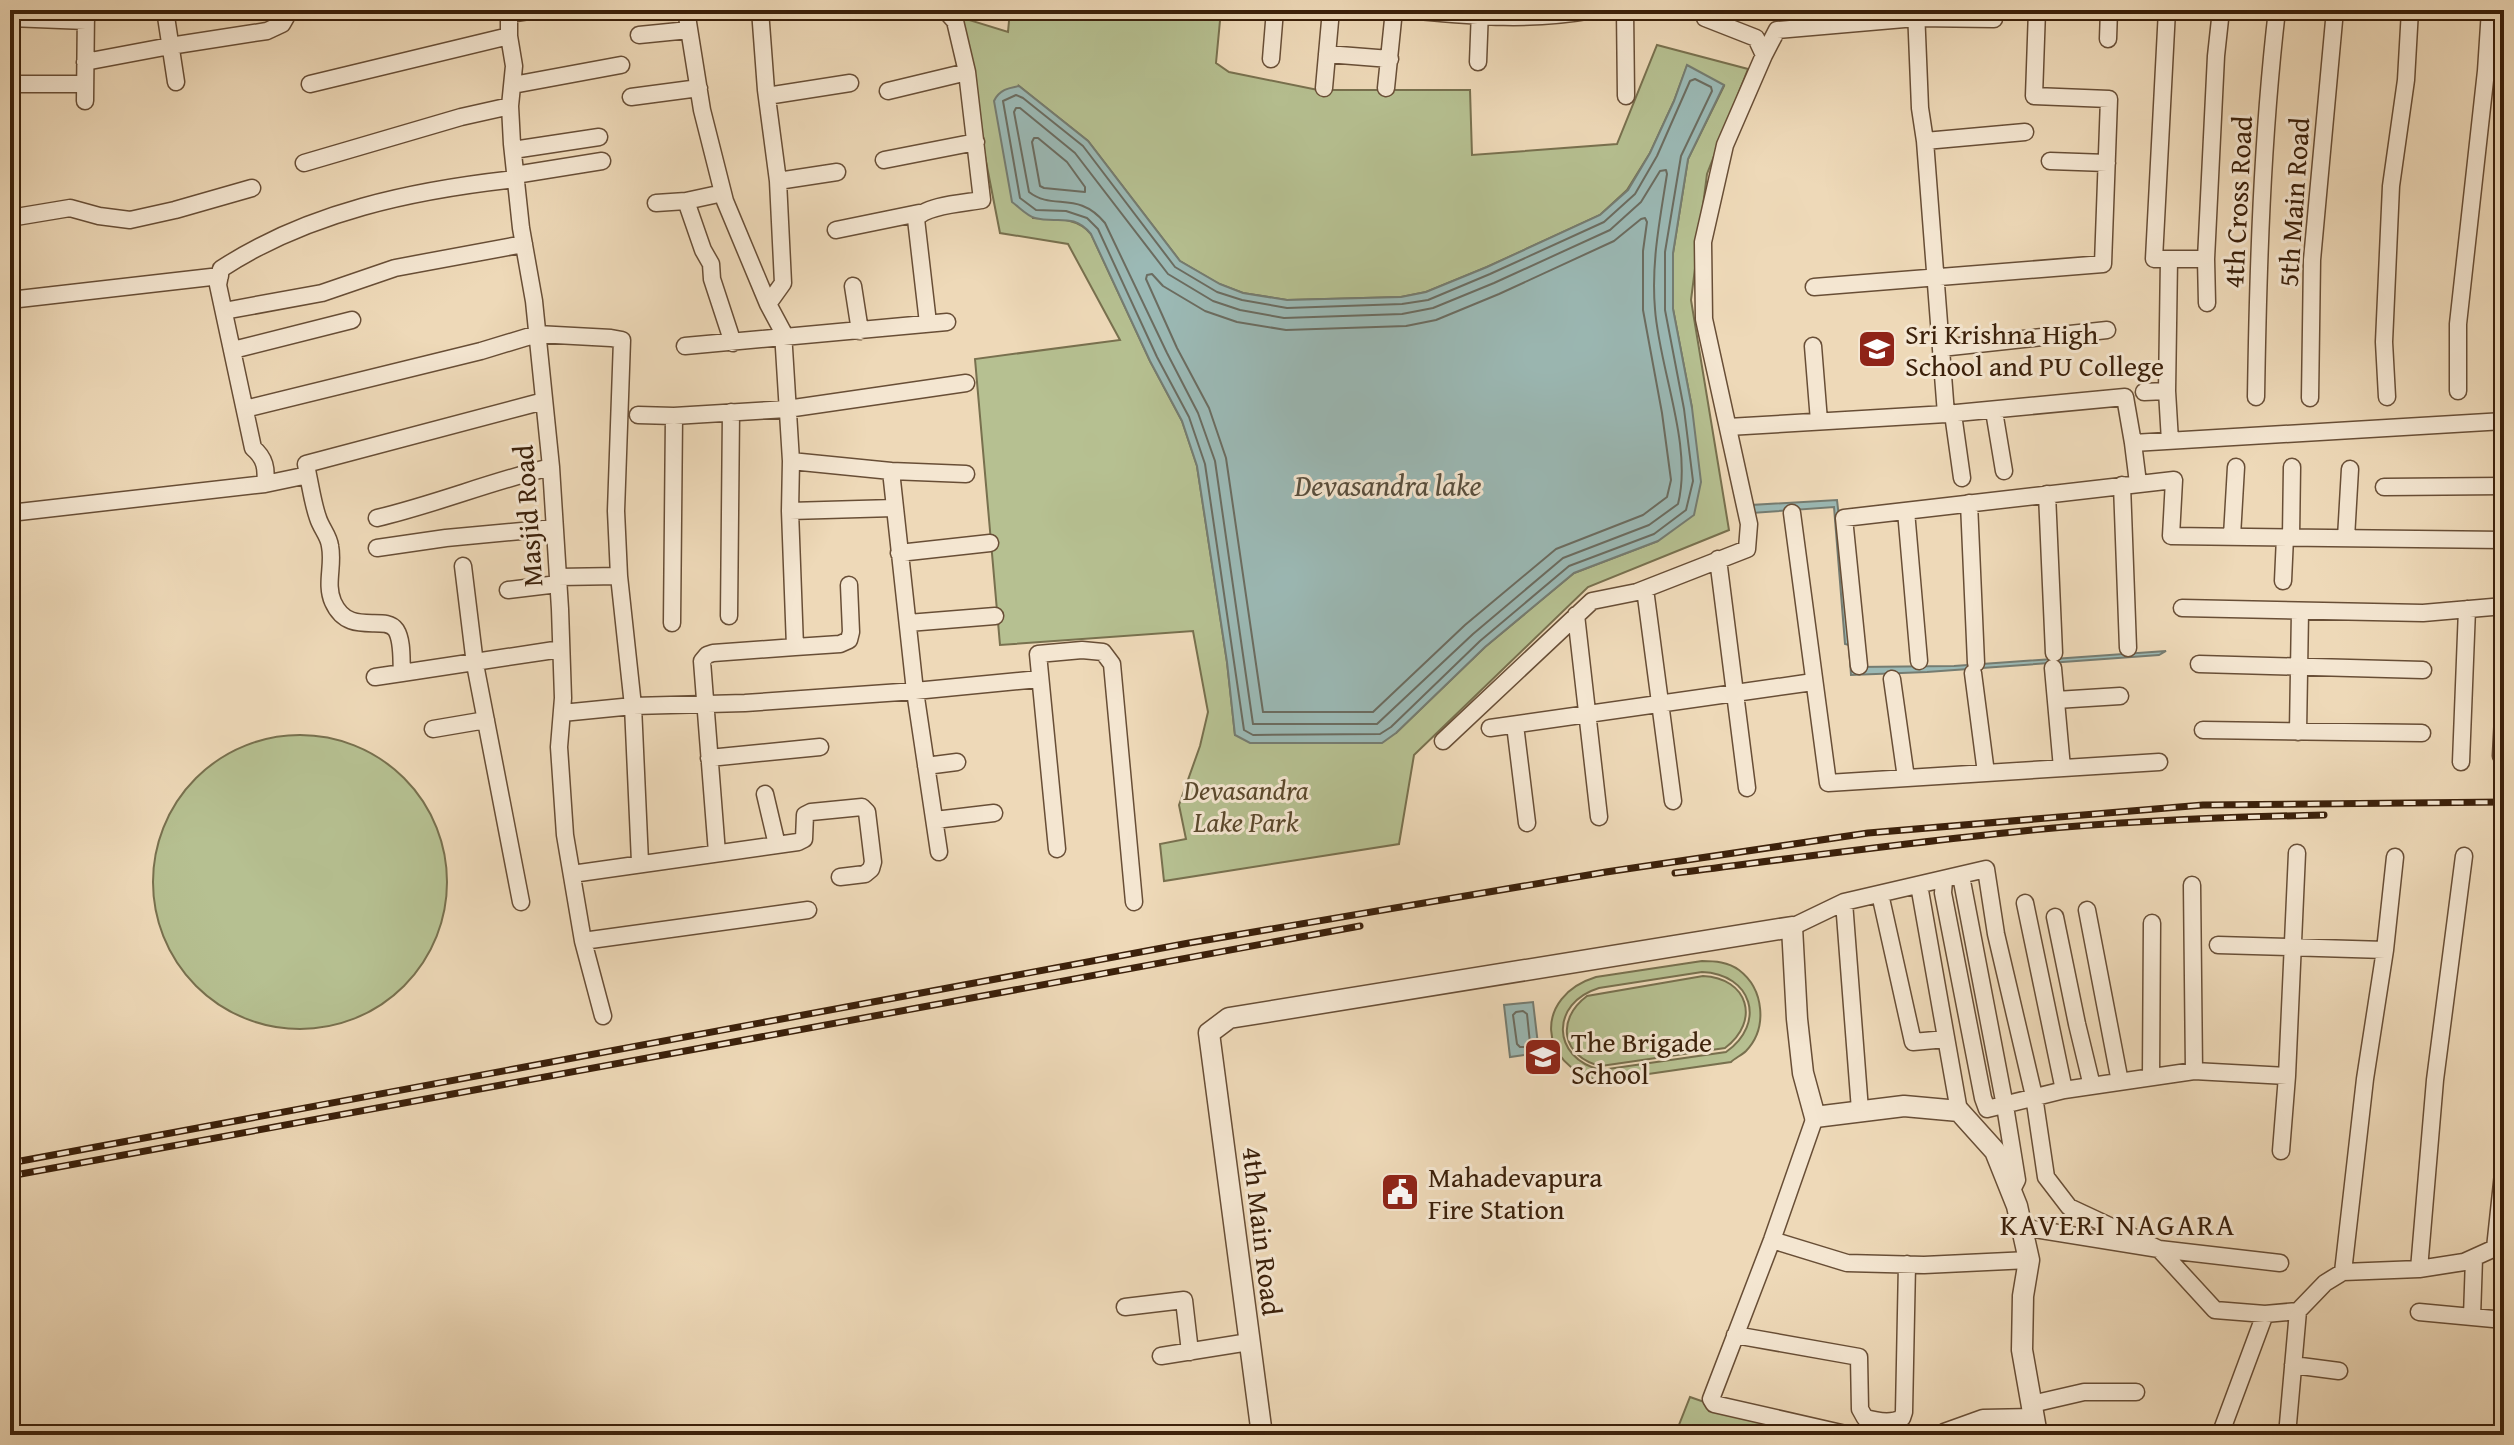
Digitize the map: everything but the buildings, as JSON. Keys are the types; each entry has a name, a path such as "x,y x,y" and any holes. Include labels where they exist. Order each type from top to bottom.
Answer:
{"street":[{"path":"165,10 176,82"},
{"path":"85,62 267,31 282,24 286,17 285,10"},
{"path":"509,12 535,10"},
{"path":"686,10 702,110 723,193 768,304 783,332 791,461 795,647"},
{"path":"760,10 778,181 783,283 768,304"},
{"path":"836,230 982,200 967,72 955,21 945,10"},
{"path":"1271,59 1275,10"},
{"path":"1324,88 1331,10"},
{"path":"1386,88 1394,10"},
{"path":"1407,10 1553,17 1593,10"},
{"path":"1625,10 1626,96"},
{"path":"1703,10 1705,18 1756,38 1764,55"},
{"path":"1814,287 2103,264 2109,99 2034,96 2037,10"},
{"path":"2108,39 2109,10"},
{"path":"2167,10 2154,259 2206,259"},
{"path":"2207,303 2206,259 2221,10"},
{"name":"4th Cross Road","path":"2256,397 2263,158 2277,10"},
{"name":"5th Main Road","path":"2310,398 2312,260 2335,10"},
{"path":"2387,397 2384,342 2391,186 2406,80 2410,10"},
{"path":"2458,391 2458,324 2490,10"},
{"name":"Masjid Road","path":"509,12 514,66 510,106 513,150 534,301 551,467 561,649 559,747 565,835 583,941 603,1016"},
{"path":"1478,62 1480,14"},
{"path":"1443,741 1592,601 1645,589 1747,549 1749,524 1704,319 1703,242 1725,145 1777,30 1916,14 1994,19"},
{"path":"1916,14 1920,108 1941,348 1949,414 1962,478"},
{"path":"10,18 86,16 85,93 10,84"},
{"path":"639,35 689,30"},
{"path":"310,84 509,36"},
{"path":"1327,54 1390,59"},
{"path":"513,85 621,65"},
{"path":"888,91 967,72"},
{"path":"767,96 850,83"},
{"path":"631,97 699,88"},
{"path":"304,163 461,117 510,106"},
{"path":"1925,141 2025,132"},
{"path":"513,150 599,137"},
{"path":"884,160 976,142"},
{"path":"265,484 266,470 261,455 253,448 218,285 221,269 242,255 296,229 397,198 602,161"},
{"path":"2050,161 2107,163"},
{"path":"778,181 837,172"},
{"path":"10,218 70,208 130,220 252,188"},
{"path":"656,203 686,201 723,193"},
{"path":"686,201 711,264 712,279 733,343"},
{"path":"919,213 916,219 928,323"},
{"path":"224,311 322,293 395,268 524,244"},
{"path":"2169,259 2167,391 2170,441"},
{"path":"10,300 220,276"},
{"path":"853,286 860,331"},
{"path":"233,350 352,320"},
{"path":"685,346 947,322"},
{"path":"1941,348 2107,330"},
{"path":"245,409 481,351 537,334 622,340 616,511 619,576 633,706 640,862"},
{"path":"1813,346 1819,421"},
{"path":"638,415 674,416 787,409 966,383"},
{"path":"2144,392 2167,391"},
{"path":"1728,427 1994,411 2125,397 2133,443 2128,648"},
{"path":"402,673 399,638 395,628 388,623 357,624 342,616 332,601 329,584 332,555 318,517 306,464 544,401"},
{"path":"1994,411 2004,471"},
{"path":"729,616 731,412"},
{"path":"672,623 674,416"},
{"path":"2133,443 2504,421"},
{"path":"791,461 891,471 966,474"},
{"path":"10,466 11,479"},
{"path":"377,518 551,467"},
{"path":"2232,536 2236,467"},
{"path":"2283,581 2292,467"},
{"path":"2346,538 2350,469"},
{"path":"891,471 915,691 939,852"},
{"path":"10,513 265,484 308,475"},
{"path":"1859,666 1844,518 2174,480 2171,536 2504,540"},
{"path":"2384,487 2504,486"},
{"path":"2047,494 2062,768"},
{"path":"1969,503 1975,668 1986,773"},
{"path":"790,511 894,508"},
{"path":"1906,511 1919,661"},
{"path":"1792,513 1828,783 2159,762"},
{"path":"377,548 554,528"},
{"path":"899,553 990,543"},
{"path":"1718,559 1747,788"},
{"path":"463,566 475,664 521,902"},
{"path":"508,590 558,580 619,576"},
{"path":"717,853 702,661 707,655 840,644 849,640 849,585"},
{"path":"1645,589 1673,801"},
{"path":"2182,608 2423,613 2504,606"},
{"path":"2461,762 2467,609"},
{"path":"2298,732 2300,611"},
{"path":"1576,615 1599,817"},
{"path":"908,623 995,616"},
{"path":"375,677 561,649"},
{"path":"1057,849 1038,654 1082,650 1103,652 1112,664 1134,902"},
{"path":"2199,664 2423,670"},
{"path":"562,713 633,706 915,691 1039,679"},
{"path":"1892,679 1906,778"},
{"path":"1490,728 1813,682"},
{"path":"2056,700 2120,696"},
{"path":"2501,756 2504,698"},
{"path":"433,729 486,720"},
{"path":"1515,725 1527,823"},
{"path":"2203,730 2422,733"},
{"path":"709,758 820,747"},
{"path":"926,766 957,762"},
{"path":"765,794 777,845"},
{"path":"572,874 804,839 805,815 862,807 867,812 873,862 871,869 865,874 840,877"},
{"path":"935,820 994,813"},
{"path":"2281,1151 2297,853"},
{"path":"2419,1269 2435,1080 2464,856"},
{"path":"2343,1272 2395,857"},
{"path":"1850,1435 1714,1404 1712,1394 1772,1240 1815,1117 1803,1073 1792,927 1844,902 1986,869 1996,934 2034,1096 2046,1177 2069,1207 2159,1249 2215,1310 2265,1314 2298,1311"},
{"path":"1961,876 2005,1106 2014,1186 2029,1260 2023,1296 2022,1350 2035,1419"},
{"path":"1944,880 1943,893 1987,1109 2064,1090 2194,1071 2287,1076"},
{"path":"1919,885 1959,1111 1995,1151 2014,1186"},
{"path":"2192,885 2194,1071"},
{"path":"1880,894 1913,1042 1946,1039"},
{"path":"1844,902 1860,1110"},
{"path":"2025,903 2064,1090"},
{"path":"583,941 808,910"},
{"path":"2087,910 2120,1082"},
{"path":"2055,917 2092,1086"},
{"path":"2151,1077 2152,923"},
{"name":"4th Main Road","path":"1262,1435 1209,1033 1229,1018 1792,927"},
{"path":"1952,939 1996,934"},
{"path":"2218,945 2385,950"},
{"path":"1815,1117 1904,1106 1959,1111"},
{"path":"2287,1435 2298,1311 2325,1283 2343,1272 2419,1269 2464,1262 2499,1243 2504,1164"},
{"path":"2014,1186 2046,1177"},
{"path":"2021,1227 2159,1249 2280,1263"},
{"path":"1772,1240 1847,1263 2029,1260"},
{"path":"2472,1317 2474,1258"},
{"path":"1735,1335 1859,1357 1860,1409 1865,1418 1896,1422 1904,1412 1907,1264"},
{"path":"1125,1307 1184,1300 1190,1352"},
{"path":"2419,1312 2504,1320"},
{"path":"2220,1435 2265,1314"},
{"path":"1161,1356 1249,1342"},
{"path":"2293,1365 2339,1371"},
{"path":"1944,1432 1983,1418 2035,1419 2084,1392 2136,1392"}],"green space":[{"name":"Devasandra Lake Park","path":"1010,10 1221,10 1216,63 1229,72 1318,90 1470,90 1472,155 1617,144 1657,45 1748,69 1707,174 1691,300 1729,530 1588,587 1414,755 1399,844 1164,881 1160,844 1186,839 1179,805 1200,746 1208,712 1193,631 1000,645 975,359 1120,340 1068,244 1000,233 963,44 963,18 1008,32","holes":["1687,66 1724,86 1688,159 1673,253 1673,309 1692,408 1658,541 1574,573 1485,647 1396,733 1235,735 1197,466 1182,421 1150,361 1091,234 1072,222 1033,218 1019,86 1088,141 1180,261 1219,284 1243,293 1287,300 1401,297 1426,292 1600,215 1627,190 1650,153"]},
{"path":"286,735 314,735 343,741 369,752 393,768 414,789 430,813 441,839 447,896 436,938 422,964 404,986 369,1012 343,1023 314,1029 286,1029 257,1023 231,1012 207,996 186,975 170,951 159,925 153,896 153,868 159,839 170,813 186,789 207,768 231,752 257,741"},
{"path":"1702,961 1726,964 1739,970 1754,987 1760,1009 1758,1031 1746,1051 1731,1062 1600,1081 1579,1073 1564,1061 1555,1046 1551,1030 1553,1014 1562,999 1576,986 1596,977","holes":["1702,972 1733,981 1742,991 1750,1014 1747,1028 1726,1052 1601,1070 1585,1064 1565,1043 1565,1017 1583,995 1599,988"]},
{"path":"1703,976 1730,984 1744,1003 1746,1014 1743,1026 1725,1048 1601,1066 1578,1055 1571,1046 1567,1037 1570,1016 1587,996"},
{"path":"1690,1397 1790,1432 1790,1435 1675,1435"}],"water":[{"name":"Devasandra lake","path":"1687,65 1724,85 1688,159 1673,253 1673,309 1692,408 1701,482 1694,515 1658,541 1574,573 1485,647 1382,743 1250,743 1235,735 1197,466 1182,421 1150,361 1091,234 1078,223 1032,217 1012,202 994,101 998,94 1019,86 1088,141 1180,261 1220,284 1243,293 1287,300 1401,297 1426,292 1487,267 1600,215 1628,190 1650,153"},
{"path":"1837,500 1856,667 1954,666 2166,651 2159,655 1851,675 1849,645 1845,644 1834,507 1752,513 1751,505"},
{"path":"1533,1002 1539,1053 1510,1057 1504,1005"}],"railway":[{"path":"10,1163 1189,943 1606,872 1868,833 2203,805 2504,802"},
{"path":"1675,873 2032,830 2178,820 2324,815"},
{"path":"10,1176 1360,926"}],"place":[{"name":"Sri Krishna High School and PU College","path":"1877,349"},
{"name":"The Brigade School","path":"1543,1057"},
{"name":"Mahadevapura Fire Station","path":"1400,1192"}],"district":[{"name":"KAVERI NAGARA","path":"2118,1224"}]}
